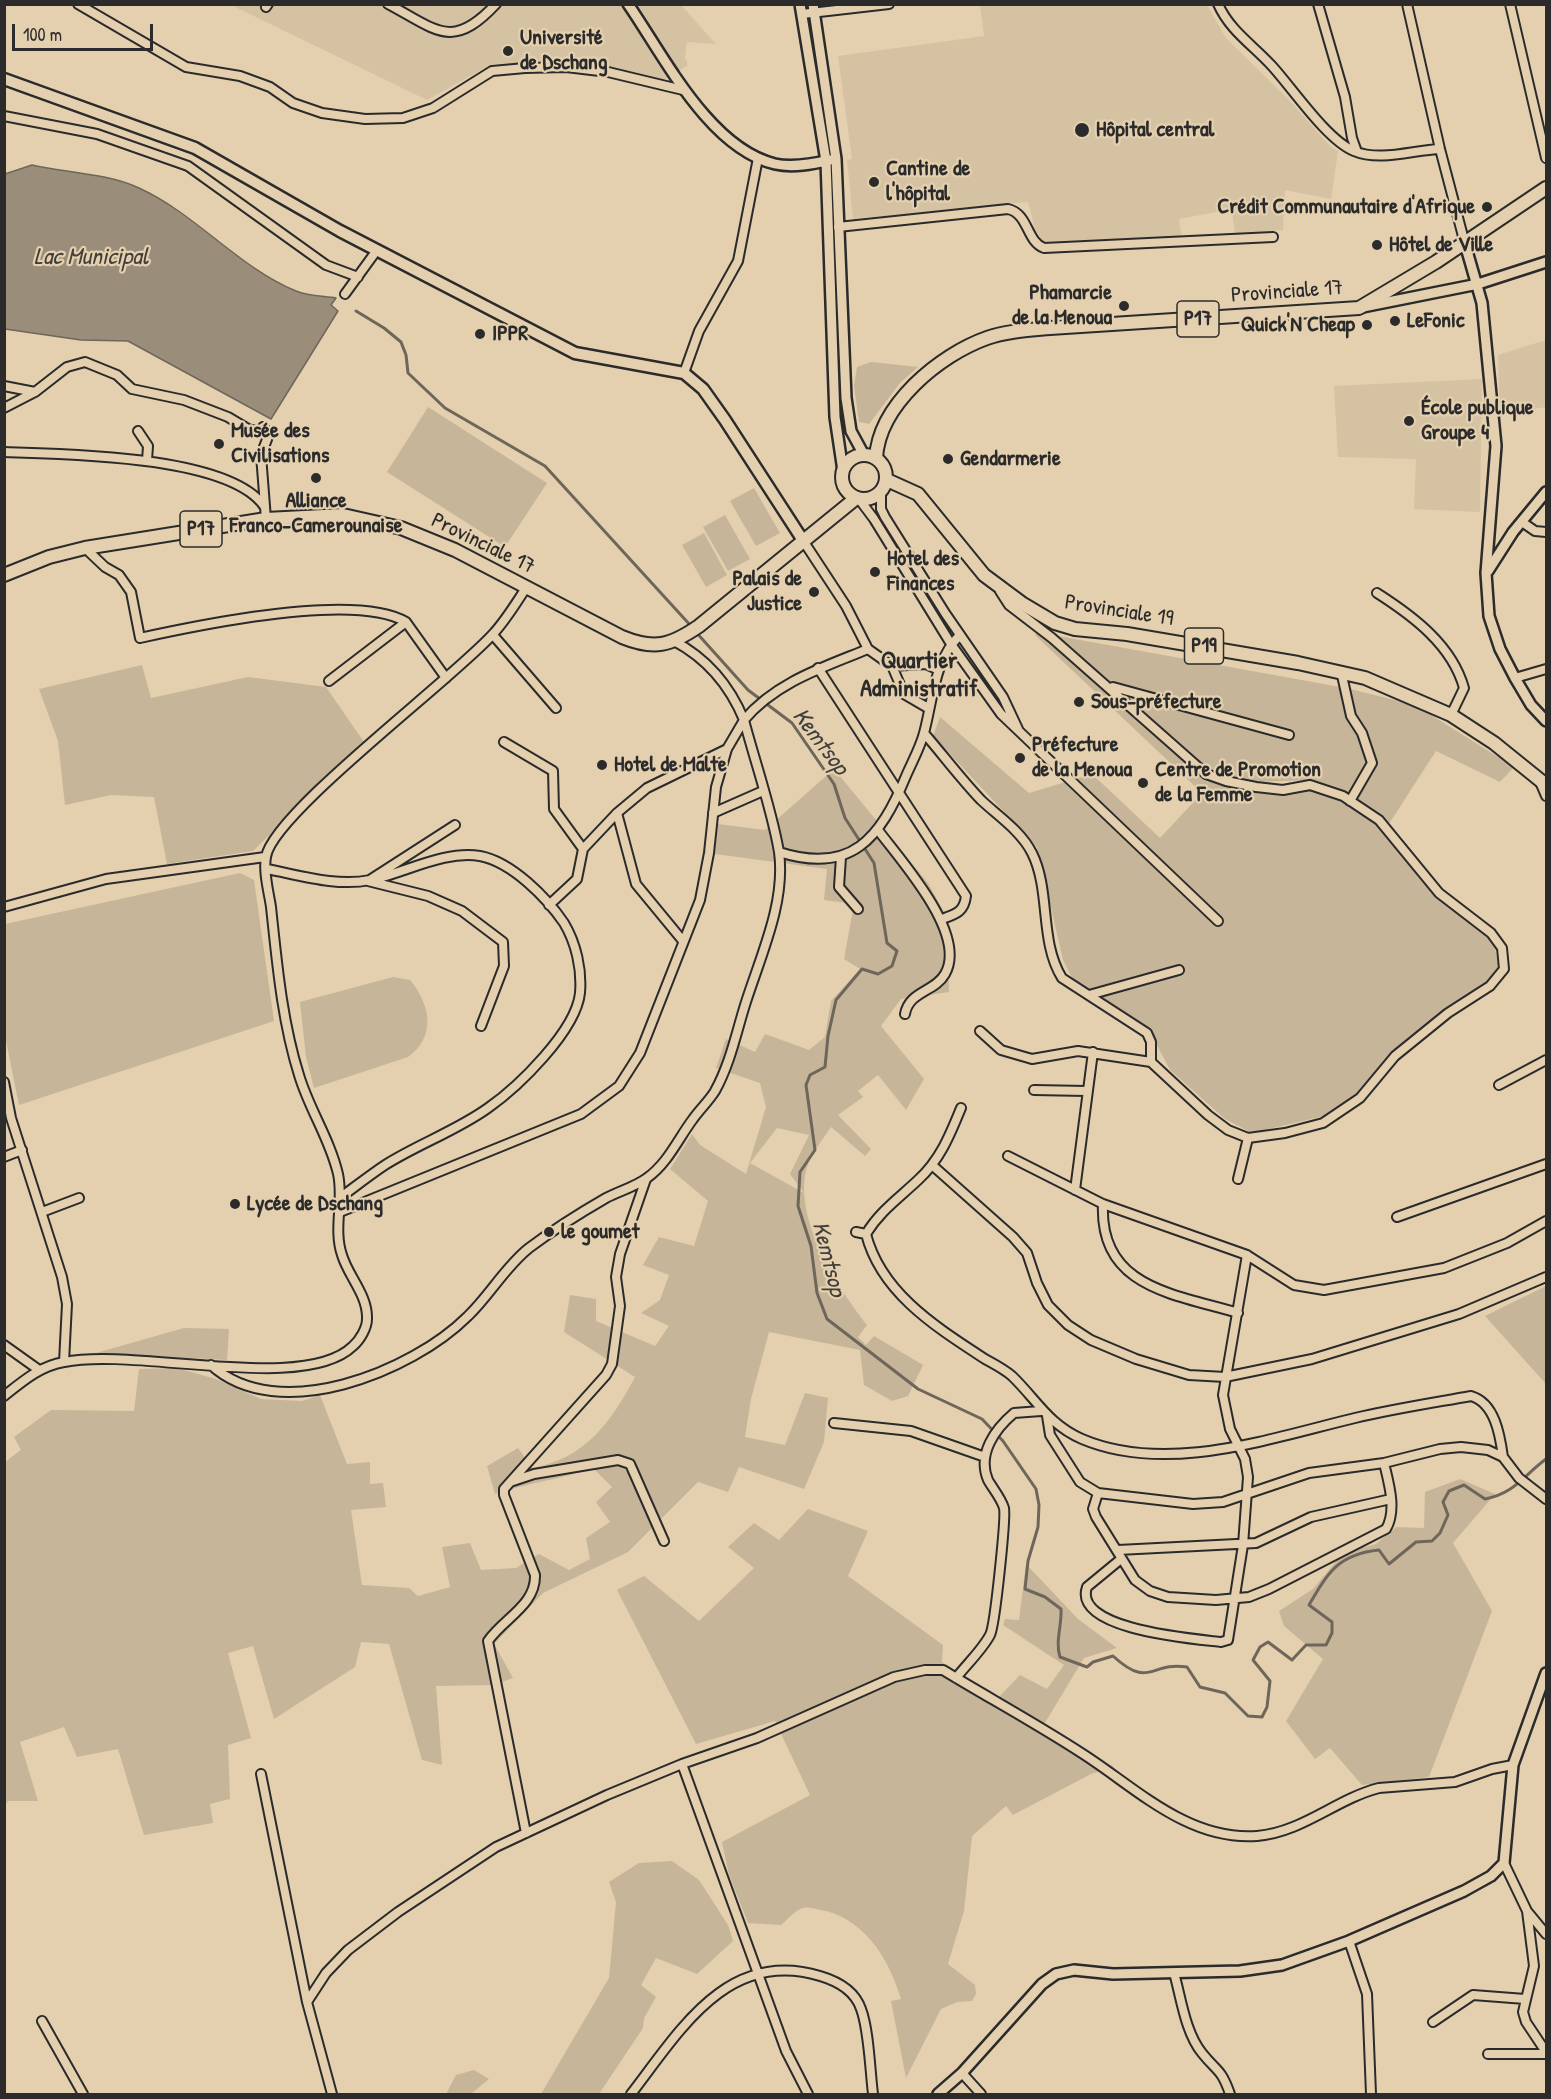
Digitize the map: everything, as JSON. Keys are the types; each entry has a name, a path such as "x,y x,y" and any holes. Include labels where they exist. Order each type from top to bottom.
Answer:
{"main road":[{"path":"4,79 195,148 377,250 575,353 684,373 703,389 714,404 804,542"},
{"name":"Provinciale 17","path":"870,457 885,426 914,387 964,349 987,338 1011,332 1050,328 1359,308 1465,244 1546,188"},
{"path":"870,457 884,467 887,480 880,492 871,498 857,499 844,486 843,471 851,459 870,457"},
{"name":"Provinciale 19","path":"887,480 918,494 969,559 996,585 1037,614 1075,629 1208,646 1341,672 1420,700 1451,715 1542,781"},
{"name":"Provinciale 17","path":"4,575 49,557 85,548 265,513 343,515 379,522 456,550 526,588 641,645 674,642 686,635 857,499"}],"street":[{"path":"78,4 186,67 240,76 270,87 294,103 322,113 365,119 403,118 433,108 492,71 525,68 566,67 608,72 683,90"},
{"path":"388,4 431,27 451,33 468,29 496,4"},
{"path":"628,4 683,90 729,137 758,158 777,164 798,166 831,160"},
{"path":"843,471 835,417 831,160 801,9 889,4"},
{"path":"1218,4 1238,34 1270,64 1331,134 1357,152 1370,156 1440,149"},
{"path":"1318,4 1345,98 1352,138 1357,152"},
{"path":"1407,4 1440,149 1478,284 1493,399 1496,446 1486,573 1489,616 1500,649 1515,678 1531,705 1546,721"},
{"path":"1510,4 1546,158"},
{"path":"813,9 838,227 849,420 851,431 870,457"},
{"path":"4,116 97,134 188,166 326,265 358,277"},
{"path":"684,373 699,331 738,261 758,158"},
{"path":"838,227 1008,209 1021,215 1036,243 1044,249 1273,237"},
{"path":"345,294 377,250"},
{"path":"1359,308 1478,284 1546,262"},
{"path":"834,355 845,354"},
{"path":"4,408 35,392 67,367 85,362 117,375 132,389 184,400 228,417 248,429 269,434"},
{"path":"4,386 35,392"},
{"path":"263,426 269,434"},
{"path":"138,431 148,446 147,461"},
{"path":"265,513 261,455 269,434"},
{"path":"4,452 85,455 147,461 218,478 247,490 265,513"},
{"path":"880,492 879,501 885,517 1007,704 1018,730"},
{"path":"1486,573 1521,522 1546,492"},
{"path":"857,499 874,519 951,644 1001,714 1218,921"},
{"path":"1521,522 1535,531 1546,532"},
{"path":"804,542 846,606 868,649 892,666 904,694 928,708"},
{"path":"85,548 105,567 119,575 131,592 140,638 214,622 341,609 397,616 406,622 446,678"},
{"path":"980,1031 1001,1050 1032,1059 1067,1051 1093,1052 1151,1062 1215,1120 1228,1130 1248,1138 1285,1133 1323,1123 1360,1098 1395,1056 1448,1013 1490,986 1504,969 1502,948 1491,933 1439,893 1379,820 1350,801 1310,785 1283,789 1256,787 1226,782 1206,774 1108,686 1009,605 996,585"},
{"path":"4,1396 39,1370 64,1362 158,1359 282,1369 312,1365 340,1356 355,1345 363,1334 367,1319 364,1300 342,1257 338,1238 341,1197 338,1176 330,1148 298,1075 281,997 266,857 287,823 340,771 493,635 526,588"},
{"path":"1377,593 1416,618 1459,669 1464,688 1451,715"},
{"path":"329,681 406,622"},
{"path":"493,635 556,708"},
{"path":"779,852 802,860 820,861 842,857 859,847 878,830 898,795 924,733 928,708 939,670 951,644 960,635"},
{"path":"211,1365 224,1376 244,1386 271,1392 303,1393 374,1374 427,1348 468,1316 528,1249 606,1198 646,1179 667,1159 714,1092 728,1064 774,914 780,879 779,852 744,720 737,702 720,679 691,650 674,642"},
{"path":"339,1212 581,1114 619,1086 640,1053 700,900 709,854 716,787 727,749 756,705 818,668 868,649"},
{"path":"892,666 926,664 939,670"},
{"path":"818,668 898,795 966,896 965,906 959,912 942,919"},
{"path":"1515,678 1546,669"},
{"path":"1341,672 1351,717 1362,733 1372,763 1350,801"},
{"path":"1108,686 1289,735"},
{"path":"924,733 980,799 1013,829 1032,852 1040,878 1057,968 1069,984 1147,1033 1151,1042 1151,1062"},
{"path":"504,742 553,771 554,809 583,849"},
{"path":"549,905 577,879 583,849 616,813 647,788 727,749"},
{"path":"1542,781 1546,796"},
{"path":"713,813 763,791"},
{"path":"616,813 636,884 683,941"},
{"path":"368,881 455,825"},
{"path":"878,830 942,919 950,961 945,975 909,1002 905,1014"},
{"path":"341,1197 386,1165 489,1108 549,1050 569,1022 580,994 579,962 572,936 549,905 506,867 481,856 452,857 368,881"},
{"path":"6,904 106,879 266,857"},
{"path":"842,857 839,886 858,909"},
{"path":"267,869 318,879 368,881 428,896 462,911 503,942 504,966 481,1026"},
{"path":"1089,995 1179,970"},
{"path":"1075,1190 1086,1091 1093,1052"},
{"path":"1499,1085 1546,1060"},
{"path":"4,1082 11,1118 42,1212 67,1304 64,1362"},
{"path":"1034,1090 1086,1091"},
{"path":"866,1234 888,1205 932,1165 944,1150 961,1108"},
{"path":"1238,1179 1248,1138"},
{"path":"4,1157 21,1150"},
{"path":"1008,1156 1102,1204 1247,1255 1294,1285 1324,1290 1444,1268 1507,1243 1546,1221"},
{"path":"1397,1217 1546,1164"},
{"path":"932,1165 1013,1237 1027,1253 1037,1283 1048,1305 1068,1325 1091,1340 1166,1369 1189,1375 1225,1377 1312,1359 1459,1314 1546,1277"},
{"path":"526,1833 488,1641 531,1597 535,1585 535,1575 504,1495 504,1489 606,1375 612,1364 620,1306 616,1277 620,1254 646,1179"},
{"path":"42,1212 79,1198"},
{"path":"1102,1204 1104,1238 1116,1258 1140,1282 1238,1313"},
{"path":"856,1232 866,1234"},
{"path":"866,1234 877,1266 901,1296 932,1322 1011,1376 1044,1413 1081,1439 1129,1451 1172,1455 1239,1444 1358,1417 1471,1396 1480,1399 1487,1406 1498,1431 1503,1457 1519,1478 1546,1499"},
{"path":"1121,1559 1087,1587 1084,1594 1086,1600 1105,1618 1120,1626 1221,1642 1228,1640 1243,1545 1248,1477 1239,1444 1230,1429 1223,1395 1247,1255"},
{"path":"4,1345 39,1370"},
{"path":"956,1678 990,1634 996,1616 998,1565 1005,1522 1004,1508 987,1478 985,1457 992,1434 1014,1413 1044,1413"},
{"path":"1044,1413 1050,1435 1080,1482 1098,1493 1193,1504 1223,1502 1309,1473 1384,1463 1440,1449 1461,1447 1488,1450 1503,1457"},
{"path":"834,1423 911,1431 985,1457"},
{"path":"511,1481 534,1474 618,1460 626,1461 630,1464 664,1541"},
{"path":"1098,1493 1093,1509 1135,1580 1150,1591 1168,1597 1234,1600 1269,1588 1334,1553 1386,1529 1391,1519 1391,1499 1384,1463"},
{"path":"1118,1550 1256,1543 1311,1517 1391,1499"},
{"path":"307,2002 326,1973 348,1950 398,1912 496,1847 682,1764 757,1738 894,1677 925,1670 943,1670 1082,1753 1179,1818 1228,1835 1257,1836 1279,1832 1308,1822 1366,1791 1455,1782 1492,1768 1513,1765"},
{"path":"1546,1673 1513,1765 1504,1863 1527,1911 1546,1934"},
{"path":"682,1764 786,2052 808,2094"},
{"path":"261,1774 307,2002 332,2094"},
{"path":"938,2094 962,2073 1042,1984 1056,1974 1074,1970 1113,1974 1239,1971 1282,1965 1349,1941 1464,1891 1491,1876 1504,1863"},
{"path":"1527,1911 1534,1966 1523,2012 1526,2022 1546,2053"},
{"path":"1349,1941 1367,1994 1371,2094"},
{"path":"631,2094 675,2035 705,2002 730,1985 758,1974 805,1972 833,1980 853,1993 862,2009 873,2094"},
{"path":"1174,1973 1193,2037 1202,2053 1215,2064 1230,2094"},
{"path":"1433,2022 1473,1995 1525,2000"},
{"path":"42,2021 83,2094"},
{"path":"1488,2054 1546,2053"},
{"path":"962,2073 981,2094"}],"shaded area":[{"name":"Université de Dschang","path":"231,5 681,5 716,44 687,42 685,58 688,65 662,81 604,67 564,62 492,64 427,100"},
{"name":"Hôpital central","path":"980,5 1207,5 1226,38 1290,101 1330,146 1338,151 1331,199 1285,190 1283,230 1235,234 1232,209 1179,219 1182,240 1052,245 1043,242 1035,229 1028,202 853,219 847,160 852,159 838,56 984,36"},
{"path":"1546,340 1546,407 1500,414 1498,355"},
{"path":"871,362 918,367 900,383 869,424 859,422 854,386 857,367"},
{"name":"École publique Groupe 4","path":"1482,379 1480,512 1414,509 1416,459 1338,457 1334,386"},
{"path":"428,407 547,483 505,547 387,472"},
{"path":"754,488 780,533 756,546 730,501"},
{"path":"725,515 750,559 728,571 703,527"},
{"path":"704,533 727,575 706,587 682,545"},
{"path":"1041,624 1058,636 1346,688 1415,705 1514,767 1500,782 1436,751 1385,830 1403,850 1418,877 1436,896 1485,935 1495,949 1499,969 1487,983 1392,1051 1359,1094 1324,1116 1252,1133 1225,1119 1170,1070 1150,1032 1072,978 1063,960 1037,847 933,736 940,717 1029,793 1092,774 1160,838 1202,793 1035,635","holes":["1217,772 1257,782 1310,780 1346,792 1382,815 1385,830 1338,800 1306,789 1282,794 1211,781"]},
{"path":"142,665 151,698 248,677 326,687 364,742 253,851 167,864 154,797 111,795 65,805 58,741 39,689"},
{"path":"834,769 928,883 948,919 949,992 901,999 881,1026 924,1079 906,1110 878,1075 858,1091 863,1097 838,1115 871,1149 865,1156 831,1127 809,1162 804,1187 811,1229 820,1250 843,1291 867,1325 858,1337 866,1345 874,1336 923,1365 908,1396 892,1401 864,1385 860,1350 769,1332 751,1399 745,1437 785,1445 805,1393 828,1398 824,1442 804,1489 739,1467 728,1492 698,1482 628,1552 543,1593 494,1644 513,1678 493,1685 436,1686 442,1765 422,1760 389,1644 361,1642 355,1667 274,1719 253,1646 228,1653 251,1738 228,1745 230,1799 210,1804 213,1823 144,1835 118,1749 77,1757 64,1727 20,1742 38,1801 8,1801 5,1806 5,1462 21,1450 14,1437 51,1410 134,1411 139,1369 177,1368 216,1379 261,1399 302,1401 320,1395 347,1464 370,1462 370,1484 383,1483 386,1507 351,1510 362,1585 409,1588 418,1596 450,1587 442,1547 470,1543 481,1570 516,1568 539,1554 569,1570 590,1559 586,1538 610,1522 596,1502 612,1487 593,1468 495,1494 487,1466 518,1448 532,1468 551,1463 582,1447 606,1423 635,1377 564,1332 570,1295 596,1299 596,1321 655,1346 669,1326 641,1313 660,1300 669,1275 643,1265 659,1237 694,1246 708,1201 670,1169 692,1134 700,1145 746,1174 766,1107 760,1083 716,1068 726,1039 755,1052 765,1034 809,1050 825,1037 831,1001 860,969 844,959 854,904 824,900 827,869 715,854 718,824 765,830","holes":["777,1128 809,1135 790,1174 804,1193 750,1163"]},
{"path":"240,873 254,880 274,1021 19,1105 5,1036 5,924"},
{"path":"393,977 410,980 426,1009 427,1030 417,1049 408,1057 314,1088 306,1057 300,1002"},
{"path":"1546,1286 1546,1384 1485,1316"},
{"path":"184,1328 229,1329 227,1360 96,1353"},
{"path":"1460,1479 1495,1494 1453,1543 1492,1611 1429,1777 1362,1785 1330,1748 1315,1759 1286,1721 1323,1659 1284,1626 1279,1611 1313,1589 1343,1553 1376,1544 1396,1527 1424,1528 1425,1492"},
{"path":"808,1509 868,1531 848,1576 943,1645 942,1662 998,1698 1020,1675 1047,1689 1064,1665 1003,1625 1005,1619 1019,1620 1026,1564 1078,1619 1117,1648 1084,1658 1043,1726 1114,1767 1091,1774 1013,1815 1006,1806 972,1836 964,1911 948,1964 975,1985 976,1994 972,2001 957,2002 941,2009 906,2078 891,2001 901,1999 883,1957 865,1933 841,1916 811,1908 800,1909 781,1925 748,1923 729,1875 722,1842 810,1795 775,1721 696,1744 617,1590 644,1576 699,1621 754,1568 728,1547 754,1523 779,1540"},
{"path":"672,1861 699,1880 728,1925 733,1941 697,1974 656,1958 641,1985 656,1997 644,2018 643,2028 599,2094 541,2094 609,1978 616,1902 609,1882 639,1863"},
{"path":"474,2070 489,2079 471,2094 446,2094 456,2075"}],"water":[{"name":"Lac Municipal","path":"32,165 100,176 139,188 160,199 275,281 301,293 336,298 331,305 338,311 271,419 128,341 81,340 5,329 5,174"}],"waterway":[{"name":"Kemtsop","path":"356,311 384,328 401,342 406,355 408,373 445,408 545,466 691,626"},
{"name":"Kemtsop","path":"695,631 748,690 792,723 834,784 845,818 874,863 887,943 897,951 892,966 878,974 862,969 836,1000 828,1036 825,1067 810,1075 806,1085 815,1150 800,1172 798,1206 811,1246 817,1293 827,1319 918,1389 982,1419 1003,1441 1036,1489 1039,1505 1038,1527 1028,1561 1025,1589 1045,1597 1061,1609 1058,1645 1060,1657 1087,1667 1093,1662 1113,1656 1125,1666 1143,1673 1175,1666 1187,1667 1200,1687 1225,1693 1248,1716 1262,1717 1267,1707 1270,1681 1253,1660 1260,1647 1268,1642 1292,1660 1306,1645 1326,1645 1332,1633 1332,1622 1309,1605 1322,1583 1336,1567 1344,1560 1354,1556 1379,1550 1389,1564 1416,1542 1432,1541 1440,1533 1448,1515 1443,1502 1449,1491 1464,1485 1485,1499 1495,1496 1504,1493 1518,1483 1546,1459"}],"place":[{"name":"Université de Dschang","path":"508,51"},
{"name":"Hôpital central","path":"1082,130"},
{"name":"Cantine de l'hôpital","path":"874,182"},
{"name":"Crédit Communautaire d'Afrique","path":"1487,207"},
{"name":"Hôtel de Ville","path":"1377,245"},
{"name":"Phamarcie de la Menoua","path":"1124,306"},
{"name":"LeFonic","path":"1395,321"},
{"name":"Quick'N Cheap","path":"1367,325"},
{"name":"IPPR","path":"480,334"},
{"name":"École publique Groupe 4","path":"1409,421"},
{"name":"Musée des Civilisations","path":"219,444"},
{"name":"Gendarmerie","path":"948,459"},
{"name":"Alliance Franco-Camerounaise","path":"316,478"},
{"name":"Hotel des Finances","path":"875,572"},
{"name":"Palais de Justice","path":"814,592"},
{"name":"Sous-préfecture","path":"1079,702"},
{"name":"Préfecture de la Menoua","path":"1020,758"},
{"name":"Hotel de Malte","path":"602,765"},
{"name":"Centre de Promotion de la Femme","path":"1143,783"},
{"name":"Lycée de Dschang","path":"235,1204"},
{"name":"le goumet","path":"549,1232"}],"district":[{"name":"Quartier Administratif","path":"919,676"}]}
